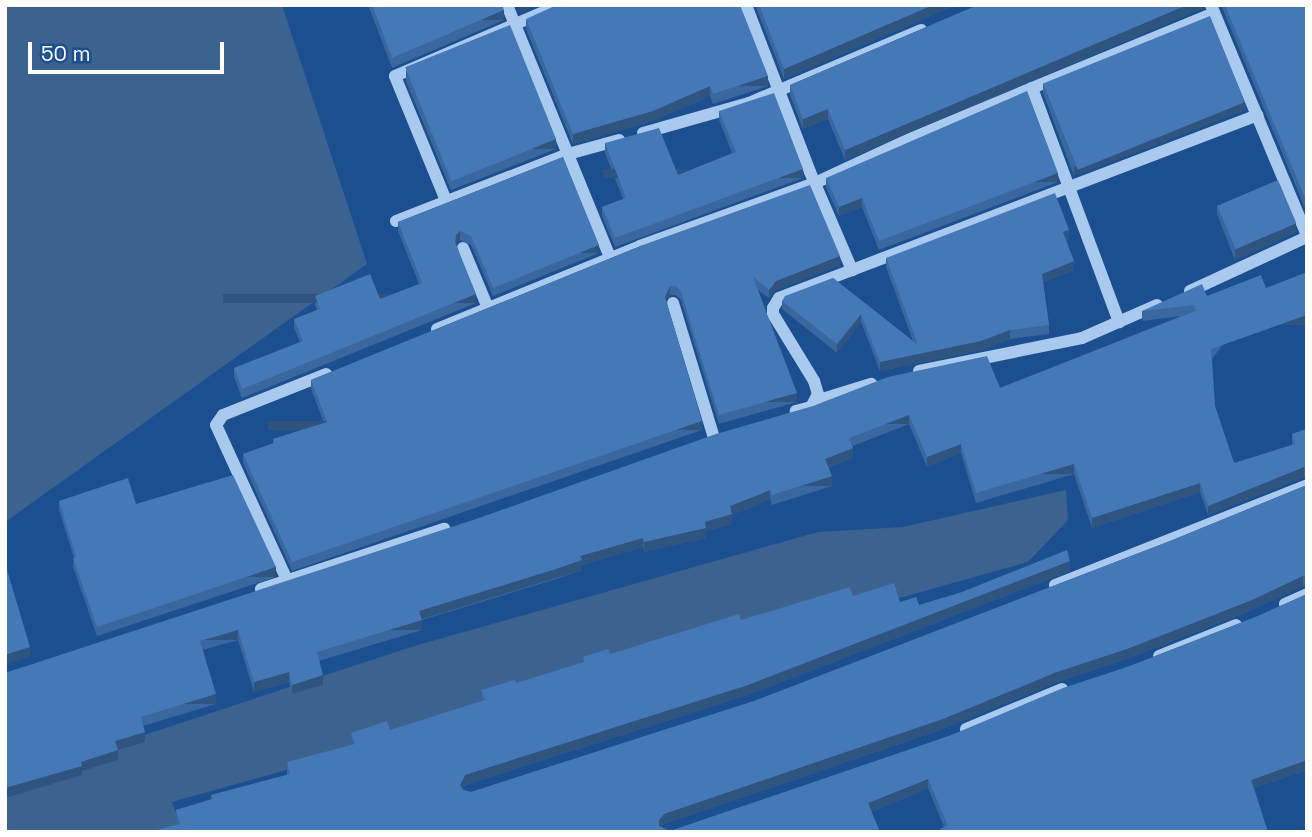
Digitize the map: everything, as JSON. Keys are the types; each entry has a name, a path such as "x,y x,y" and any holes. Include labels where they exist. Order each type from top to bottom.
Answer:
{"street":[{"path":"507,5 610,258"},
{"path":"447,203 394,76 560,5"},
{"path":"746,5 852,270"},
{"path":"424,334 610,258 815,183 912,138 1212,9 1306,230 1179,296"},
{"path":"396,221 568,154 749,103 936,23"},
{"path":"1032,88 1119,322"},
{"path":"786,414 811,407 818,394 814,381 773,314 773,308 779,298 1257,115"},
{"path":"463,248 488,308"},
{"path":"910,373 1082,338 1166,302"},
{"path":"673,303 713,435"},
{"path":"287,580 216,425 223,415 335,371"},
{"path":"816,401 825,401 886,378"},
{"path":"1041,591 1307,485"},
{"path":"248,593 460,524"},
{"path":"1143,662 1307,594"},
{"path":"959,732 1072,686"}],"water":[{"path":"5,5 282,5 367,264 5,522"},
{"path":"1066,490 1068,520 1028,562 172,802 183,832 5,832 5,781 414,646 818,532 903,527"}],"building":[{"path":"372,5 502,5 504,10 392,58"},
{"path":"557,5 740,5 768,76 713,94 710,86 653,111 573,134 526,19"},
{"path":"759,5 933,5 784,69"},
{"path":"978,5 1187,5 845,150 828,109 803,119 790,85"},
{"path":"1225,5 1307,5 1307,203"},
{"path":"1210,16 1245,102 1078,170 1043,83"},
{"path":"510,25 556,139 451,181 405,67"},
{"path":"1027,91 1058,173 879,241 862,198 839,207 826,178"},
{"path":"774,93 803,169 615,238 602,207 626,198 605,143 659,128 678,175 736,152 719,111"},
{"path":"563,157 599,245 493,288 471,236 460,231 455,242 476,294 242,389 234,368 303,341 294,319 320,309 315,296 370,274 380,299 422,283 398,222"},
{"path":"1278,180 1296,223 1236,249 1217,206"},
{"path":"810,185 840,256 776,281 769,290 753,277 797,393 719,415 681,292 676,286 670,286 665,297 702,421 292,562 243,454 274,443 273,439 327,422 311,380 643,245"},
{"path":"1055,193 1069,230 1063,232 1074,261 1042,274 1049,325 1010,330 981,341 880,362 861,314 837,344 782,301 785,296 833,278 918,345 886,258"},
{"path":"1307,272 1307,315 1211,349 1215,406 1234,463 1295,444 1292,434 1307,429 1307,468 1208,506 1200,483 1092,518 1074,464 976,493 961,444 927,457 909,415 849,438 853,448 825,459 832,476 772,495 770,490 730,506 732,514 705,522 706,528 644,542 643,538 580,556 582,560 553,570 419,611 422,620 317,652 323,675 292,685 289,672 254,682 238,630 200,641 216,694 141,717 145,732 115,741 118,750 81,762 82,766 5,788 5,671 476,519 716,434 813,406 888,377 987,356 1000,388 1196,311 1194,305 1142,311 1202,284 1207,296 1261,275 1266,288"},
{"path":"233,475 276,567 97,627 73,558 76,557 59,501 128,478 136,504"},
{"path":"1307,485 1307,577 1303,576 1252,600 1127,649 1057,672 943,719 664,814 659,820 659,826 670,831 949,736 1063,688 1133,665 1307,594 1307,760 1251,780 1268,832 941,832 940,829 948,826 928,779 868,803 880,832 149,832 180,824 176,810 213,799 211,795 290,774 287,762 355,744 351,733 387,721 390,730 485,700 481,690 515,680 516,683 584,662 583,657 608,649 610,654 739,614 741,620 850,587 853,596 894,583 900,602 916,597 919,605 962,592 1067,550 1070,561 748,685 465,775 460,785 463,790 471,792 754,701 1170,541"},
{"path":"5,563 30,647 5,655"}]}
